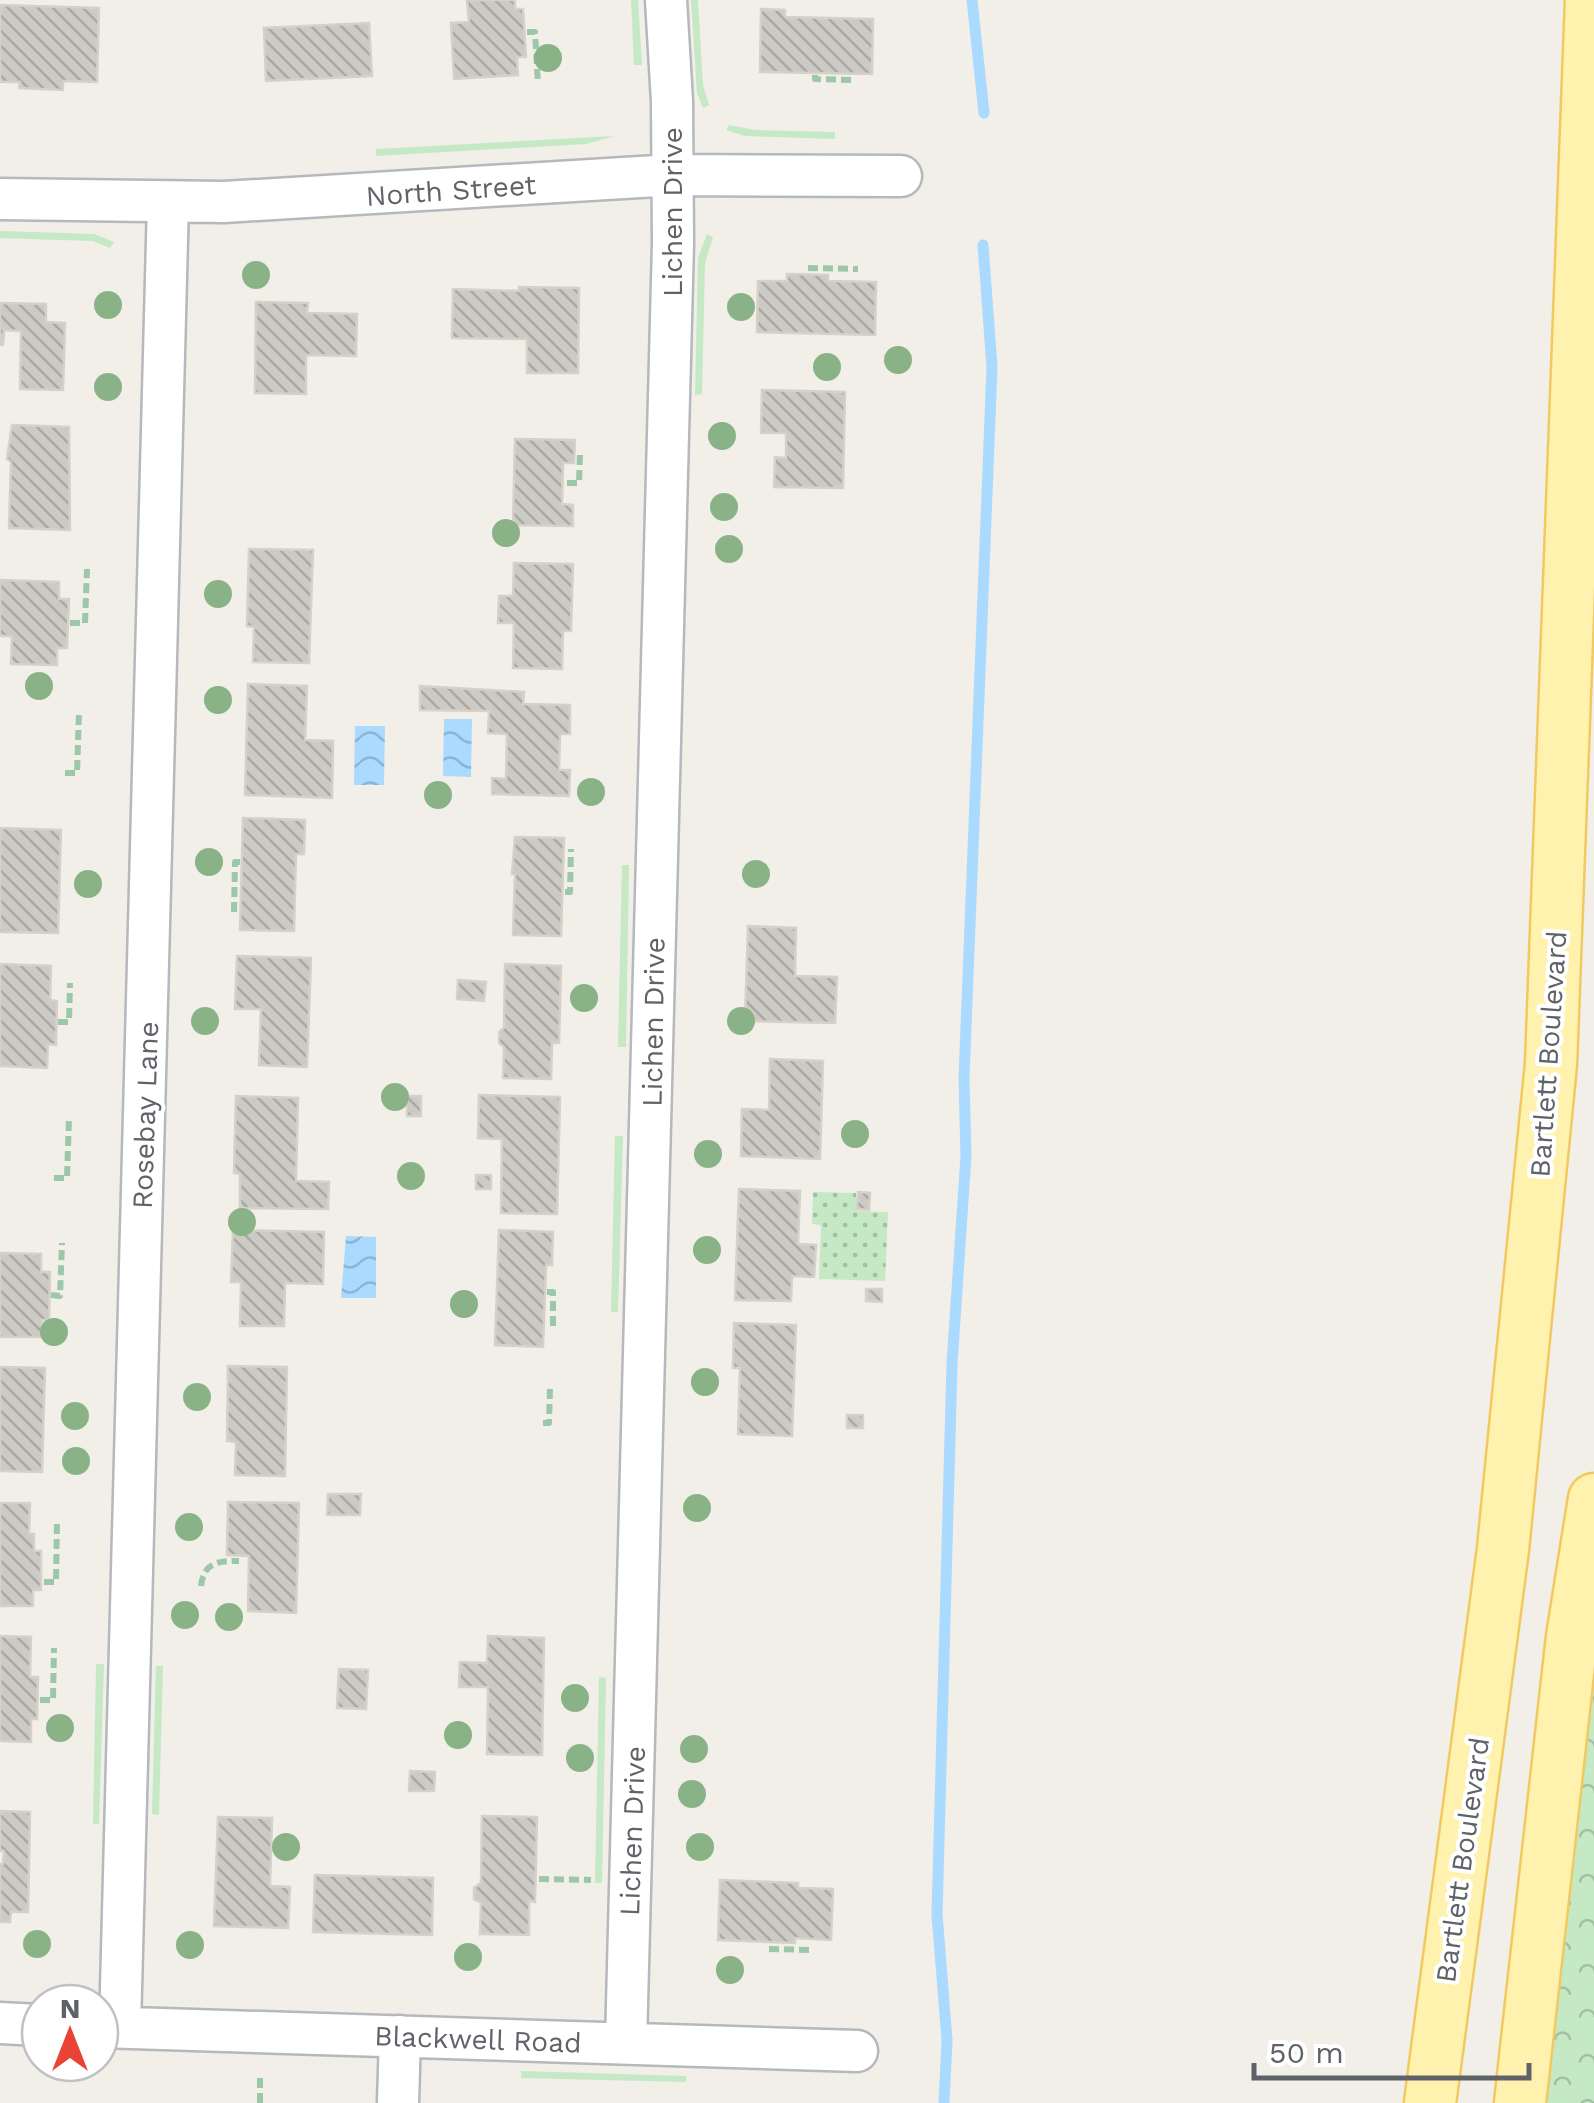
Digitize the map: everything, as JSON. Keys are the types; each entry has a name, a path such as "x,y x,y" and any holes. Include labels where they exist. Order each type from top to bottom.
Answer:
{"main road":[{"name":"Bartlett Boulevard","path":"1430,2103 1503,1549 1552,1064 1592,0"},
{"path":"1520,2103 1572,1637 1594,1499"}],"street":[{"name":"Lichen Drive","path":"626,2043 673,175 666,0"},
{"name":"North Street","path":"0,199 168,202 362,196 673,175 901,176"},
{"name":"Rosebay Lane","path":"111,1983 168,202"},
{"name":"Blackwell Road","path":"120,2027 856,2051"},
{"path":"398,2103 400,2036"}],"path":[{"path":"527,32 535,32 538,84"},
{"path":"816,75 816,79 854,80"},
{"path":"808,268 858,268"},
{"path":"567,483 579,483 580,452"},
{"path":"70,623 86,623 87,569"},
{"path":"65,773 78,773 79,712"},
{"path":"565,892 570,892 570,849"},
{"path":"234,912 235,862 240,862"},
{"path":"58,1022 69,1022 70,983"},
{"path":"54,1178 67,1178 69,1117"},
{"path":"51,1295 60,1296 62,1243"},
{"path":"548,1292 554,1292 553,1331"},
{"path":"544,1423 550,1423 550,1387"},
{"path":"44,1582 56,1582 57,1520"},
{"path":"200,1586 208,1565 239,1561"},
{"path":"40,1700 53,1700 54,1648"},
{"path":"539,1879 591,1880"},
{"path":"769,1950 812,1950"},
{"path":"260,2075 260,2103"}],"green space":[{"path":"631,0 638,0 642,65 634,65"},
{"path":"691,0 698,0 703,85 709,105 703,108 697,93"},
{"path":"729,125 755,130 835,132 835,139 745,136 726,130"},
{"path":"615,136 586,144 376,156 376,149"},
{"path":"0,231 94,234 114,242 110,248 93,241 0,238"},
{"path":"707,234 713,237 705,263 702,394 695,395 698,258"},
{"path":"622,865 629,865 626,1047 618,1047"},
{"path":"615,1136 623,1136 618,1312 611,1312"},
{"path":"813,1192 856,1193 856,1211 888,1212 885,1281 819,1279 821,1225 812,1224"},
{"path":"1594,1499 1594,2103 1520,2103"},
{"path":"96,1664 104,1664 99,1824 93,1824"},
{"path":"156,1666 163,1666 159,1815 152,1814"},
{"path":"599,1677 606,1678 602,1883 595,1883"},
{"path":"521,2071 686,2076 686,2082 521,2078"}],"water":[{"path":"444,719 472,719 471,777 443,776"},
{"path":"355,726 385,726 384,785 354,785"},
{"path":"346,1236 376,1237 376,1298 341,1298"}],"building":[{"path":"467,0 515,0 515,9 523,9 526,57 517,57 518,75 454,79 451,23 469,22"},
{"path":"0,5 99,8 97,82 63,81 63,90 19,88 20,82 0,82"},
{"path":"761,9 785,10 785,17 873,19 872,74 760,72"},
{"path":"369,23 372,76 266,81 264,28"},
{"path":"787,274 828,275 828,281 876,282 875,335 757,332 758,281 787,281"},
{"path":"519,287 579,288 578,373 527,373 527,339 452,338 453,289 519,291"},
{"path":"256,302 308,303 307,313 357,314 356,356 306,355 306,394 255,393"},
{"path":"0,303 46,304 46,322 65,323 63,390 20,389 21,331 4,330 0,345"},
{"path":"762,390 845,392 843,488 774,487 775,457 786,458 786,433 761,433"},
{"path":"12,425 69,427 70,530 9,528 11,462 7,459"},
{"path":"515,439 575,440 574,463 563,463 562,504 573,505 573,526 513,525"},
{"path":"249,549 313,550 309,663 253,662 254,627 247,626"},
{"path":"514,563 573,564 571,631 563,631 562,669 513,668 514,623 498,623 499,596 513,596"},
{"path":"0,580 59,582 59,599 69,599 67,648 57,648 57,665 11,664 12,636 0,636"},
{"path":"248,684 307,686 305,740 333,741 332,798 245,795"},
{"path":"420,686 524,692 523,704 570,705 570,734 560,734 559,770 570,770 569,796 492,794 492,778 506,779 507,734 488,733 489,711 420,710"},
{"path":"243,818 305,820 304,854 296,854 294,931 240,930"},
{"path":"0,828 61,830 58,933 0,932"},
{"path":"515,837 564,838 561,936 513,935"},
{"path":"748,926 796,928 795,976 837,977 835,1023 745,1021"},
{"path":"237,956 311,958 307,1067 259,1065 261,1009 235,1009"},
{"path":"0,964 51,966 50,1000 57,1001 56,1045 48,1044 47,1068 0,1066"},
{"path":"505,964 561,966 559,1043 552,1043 551,1079 503,1078 504,1047 499,1043 499,1032 504,1028"},
{"path":"458,980 486,982 484,1001 457,999"},
{"path":"770,1059 823,1061 820,1159 741,1156 742,1109 769,1110"},
{"path":"479,1095 560,1097 557,1214 501,1213 502,1139 478,1138"},
{"path":"236,1096 298,1098 296,1181 329,1182 328,1209 240,1208 240,1174 234,1173"},
{"path":"407,1096 421,1096 421,1116 407,1116"},
{"path":"476,1175 491,1175 491,1189 476,1189"},
{"path":"739,1189 800,1191 798,1244 816,1245 814,1277 792,1276 791,1301 735,1300"},
{"path":"858,1192 870,1193 869,1210 857,1209"},
{"path":"233,1230 324,1232 323,1284 285,1283 284,1326 240,1326 241,1282 231,1282"},
{"path":"499,1230 553,1232 552,1265 546,1265 543,1347 495,1345"},
{"path":"0,1253 41,1254 41,1272 50,1272 49,1320 42,1320 42,1337 0,1337"},
{"path":"866,1289 882,1289 882,1302 866,1301"},
{"path":"734,1323 796,1325 792,1436 738,1434 740,1368 733,1368"},
{"path":"228,1366 287,1367 285,1476 235,1475 236,1442 227,1441"},
{"path":"0,1367 45,1368 42,1472 0,1471"},
{"path":"847,1415 863,1415 863,1428 847,1428"},
{"path":"328,1494 361,1494 360,1515 327,1515"},
{"path":"228,1502 299,1503 296,1613 248,1611 249,1556 227,1555"},
{"path":"0,1503 30,1503 29,1534 34,1534 34,1551 41,1551 41,1590 33,1590 33,1606 0,1606"},
{"path":"0,1636 31,1637 30,1677 38,1677 37,1719 31,1719 31,1742 0,1741"},
{"path":"488,1636 544,1638 542,1755 487,1754 488,1687 459,1687 460,1662 487,1663"},
{"path":"339,1669 368,1670 366,1709 337,1708"},
{"path":"410,1771 435,1772 434,1791 409,1791"},
{"path":"0,1811 30,1812 28,1912 11,1912 10,1922 0,1922 0,1864 4,1851 0,1851"},
{"path":"482,1816 537,1817 535,1902 529,1901 529,1935 480,1934 481,1903 474,1899 474,1888 481,1883"},
{"path":"218,1817 272,1818 270,1886 290,1887 288,1928 214,1926"},
{"path":"315,1875 433,1878 432,1935 313,1932"},
{"path":"720,1880 798,1883 798,1888 833,1889 831,1940 718,1940"}],"waterway":[{"path":"972,0 984,113"},
{"path":"944,2103 947,2040 937,1914 952,1364 966,1156 964,1078 992,367 983,245"}]}
